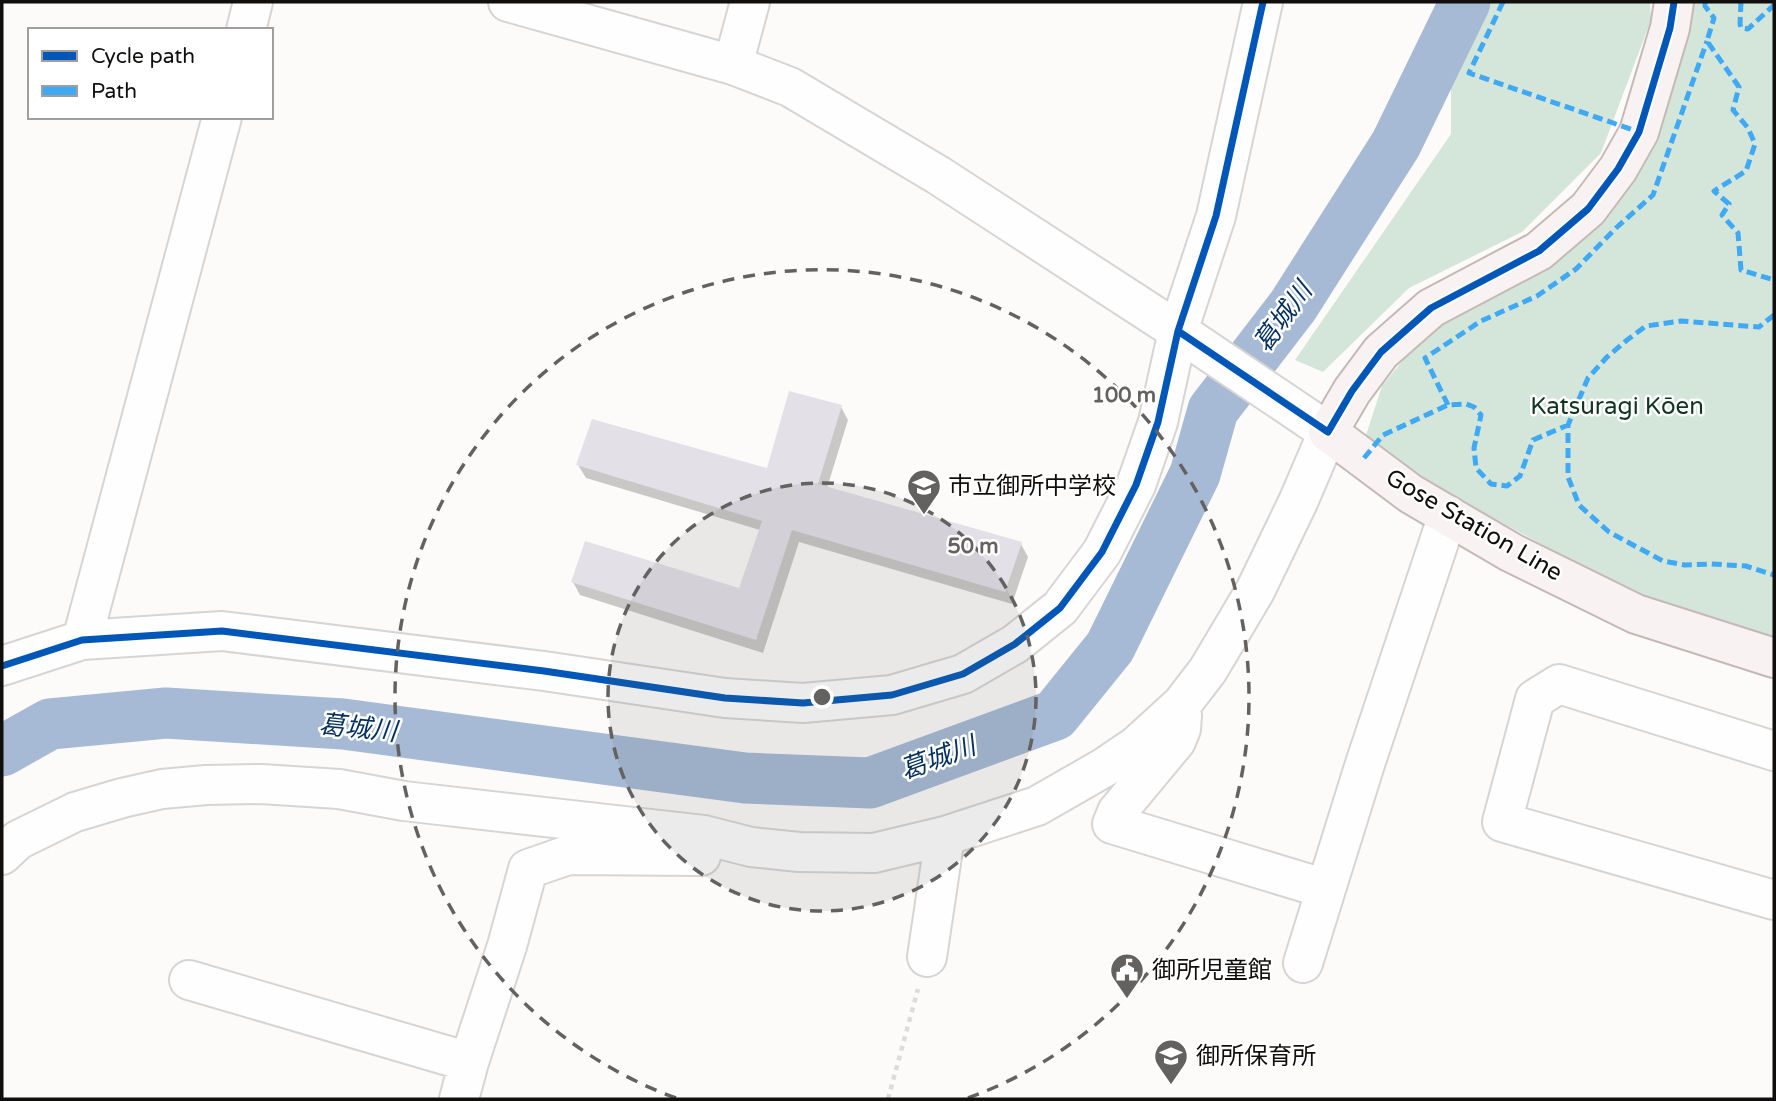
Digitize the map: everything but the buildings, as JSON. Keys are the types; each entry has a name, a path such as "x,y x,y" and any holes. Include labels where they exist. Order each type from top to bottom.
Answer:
{"main road":[{"path":"1314,422 1352,391 1381,352 1431,308 1539,251 1588,209 1618,169 1639,132 1670,28 1674,2"},
{"name":"Gose Station Line","path":"1314,422 1411,494 1512,553 1636,614 1774,659"}],"street":[{"path":"246,28 253,2"},
{"path":"2,855 18,840 75,812 121,798 162,789 261,784 339,789 404,801 704,835 751,847 799,852 874,853 945,836 1037,806 1126,753 1182,704 1208,670 1255,591 1298,502 1314,422 1190,338 938,175 790,87 733,65 508,2"},
{"path":"733,65 750,2"},
{"path":"2,666 82,640 222,631 558,673 725,698 803,703 892,695 963,674 1015,644 1060,608 1102,552 1136,485 1190,338 1263,2"},
{"path":"82,640 221,119"},
{"path":"1303,963 1364,767 1448,515"},
{"path":"1774,751 1559,684 1535,699 1503,822 1774,900"},
{"path":"1182,704 1181,729 1176,741 1117,812 1112,824 1326,889"},
{"path":"927,957 945,836"},
{"path":"459,1099 507,947 528,869 568,855 696,856 751,847"},
{"path":"189,980 469,1062"}],"path":[{"path":"888,1099 927,957"}],"green space":[{"path":"1475,2 1650,2 1651,20 1601,153 1522,232 1409,288 1323,372 1295,360 1451,134 1451,74"},
{"name":"Katsuragi Kōen","path":"1690,2 1774,2 1774,636 1643,599 1428,483 1371,443 1366,435 1382,386 1421,338 1574,247 1601,222"}],"waterway":[{"name":"葛城川","path":"2,751 50,724 166,713 343,724 745,778 870,783 1055,715 1110,647 1195,474 1213,410 1293,306 1396,144 1465,2"}],"marked path":[{"path":"1503,2 1469,73 1639,132"},
{"path":"1705,2 1714,18 1707,41 1739,87 1733,110 1748,128 1755,144 1746,171 1714,191 1729,204 1722,215 1738,233 1741,270 1774,280"},
{"path":"1741,2 1741,28 1748,29 1774,5"},
{"path":"1448,405 1425,358 1481,321 1537,296 1576,269 1653,195 1707,41"},
{"path":"1774,315 1759,327 1681,321 1646,326 1607,357 1588,378 1568,425 1568,477 1579,505 1609,532 1663,561 1685,565 1746,566 1774,575"},
{"path":"1364,458 1383,435 1448,405 1466,404 1474,407 1481,415 1474,448 1476,468 1491,484 1507,486 1520,476 1533,440 1568,425"}],"cycle path":[{"path":"2,666 82,640 222,631 544,671 725,698 803,703 892,695 963,674 1015,644 1060,608 1102,552 1136,485 1158,422 1178,331 1216,216 1263,2"},
{"path":"1178,331 1328,432 1352,391 1381,352 1431,308 1539,251 1588,209 1618,169 1639,132 1670,28 1674,2"}],"place":[{"name":"市立御所中学校","path":"924,516"},
{"name":"御所児童館","path":"1127,1000"},
{"name":"御所保育所","path":"1171,1086"}]}
